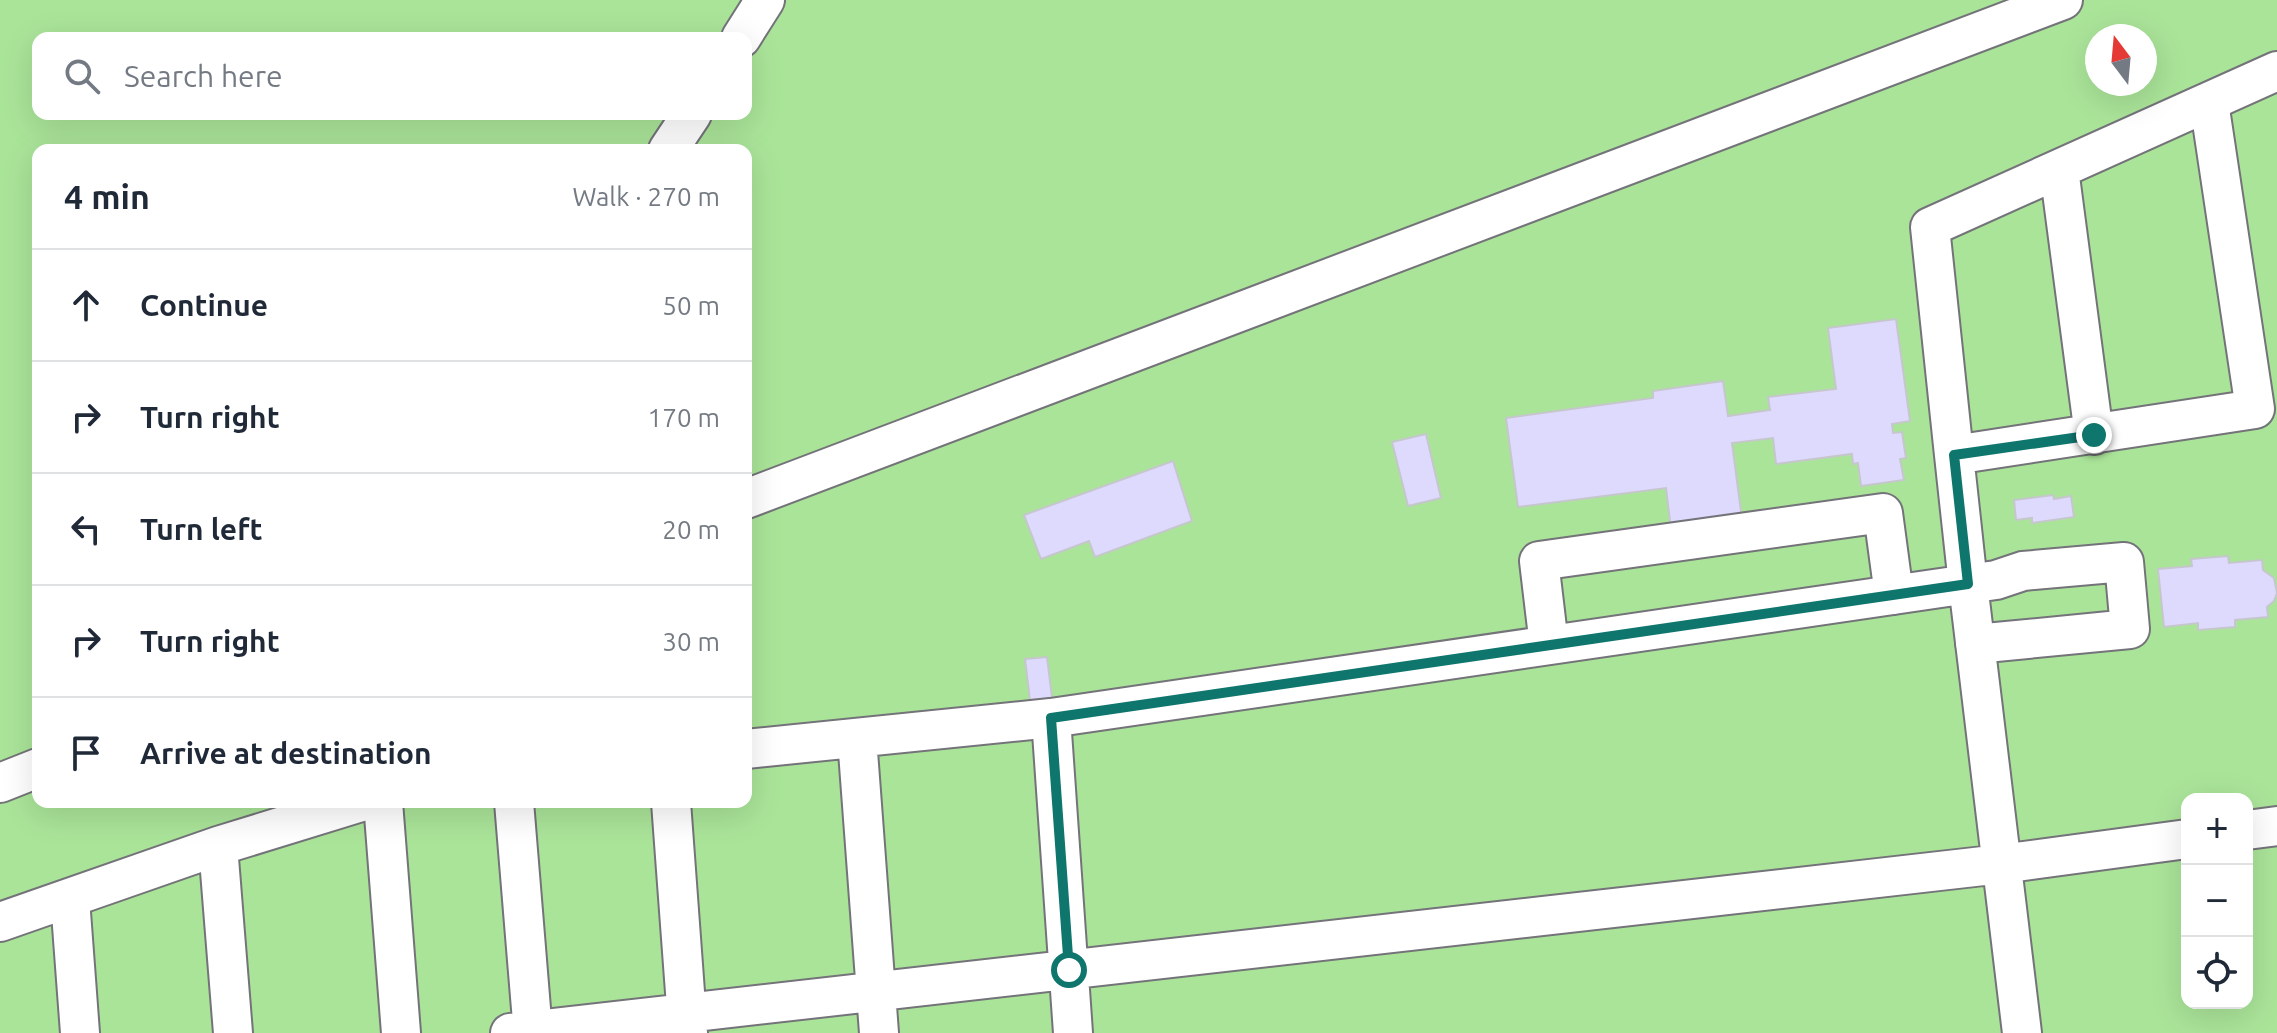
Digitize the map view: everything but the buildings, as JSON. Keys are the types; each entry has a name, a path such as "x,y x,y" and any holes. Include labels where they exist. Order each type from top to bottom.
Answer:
{"street":[{"path":"745,32 765,0"},
{"path":"752,497 2063,0"},
{"path":"2022,1033 1968,584 1930,227 2277,71"},
{"path":"1954,455 2255,409 2209,102"},
{"path":"672,144 688,120"},
{"path":"2059,169 2094,435"},
{"path":"1549,645 1539,561 1883,513 1894,595"},
{"path":"752,748 1051,718 1996,580 2023,571 2124,562 2130,629 1975,644"},
{"path":"1051,718 1073,1033"},
{"path":"857,738 879,1033"},
{"path":"0,783 32,770"},
{"path":"0,922 218,846 342,808"},
{"path":"383,808 401,1033"},
{"path":"514,808 525,1032 687,1023 876,991 2001,864 2181,840"},
{"path":"671,808 687,1023"},
{"path":"2253,829 2277,826"},
{"path":"218,846 233,1033"},
{"path":"70,899 80,1033"}],"green space":[{"path":"0,0 2277,0 2277,1033 0,1033"}],"route":[{"path":"1069,970 1051,718 1968,584 1954,455 2094,435"}]}
